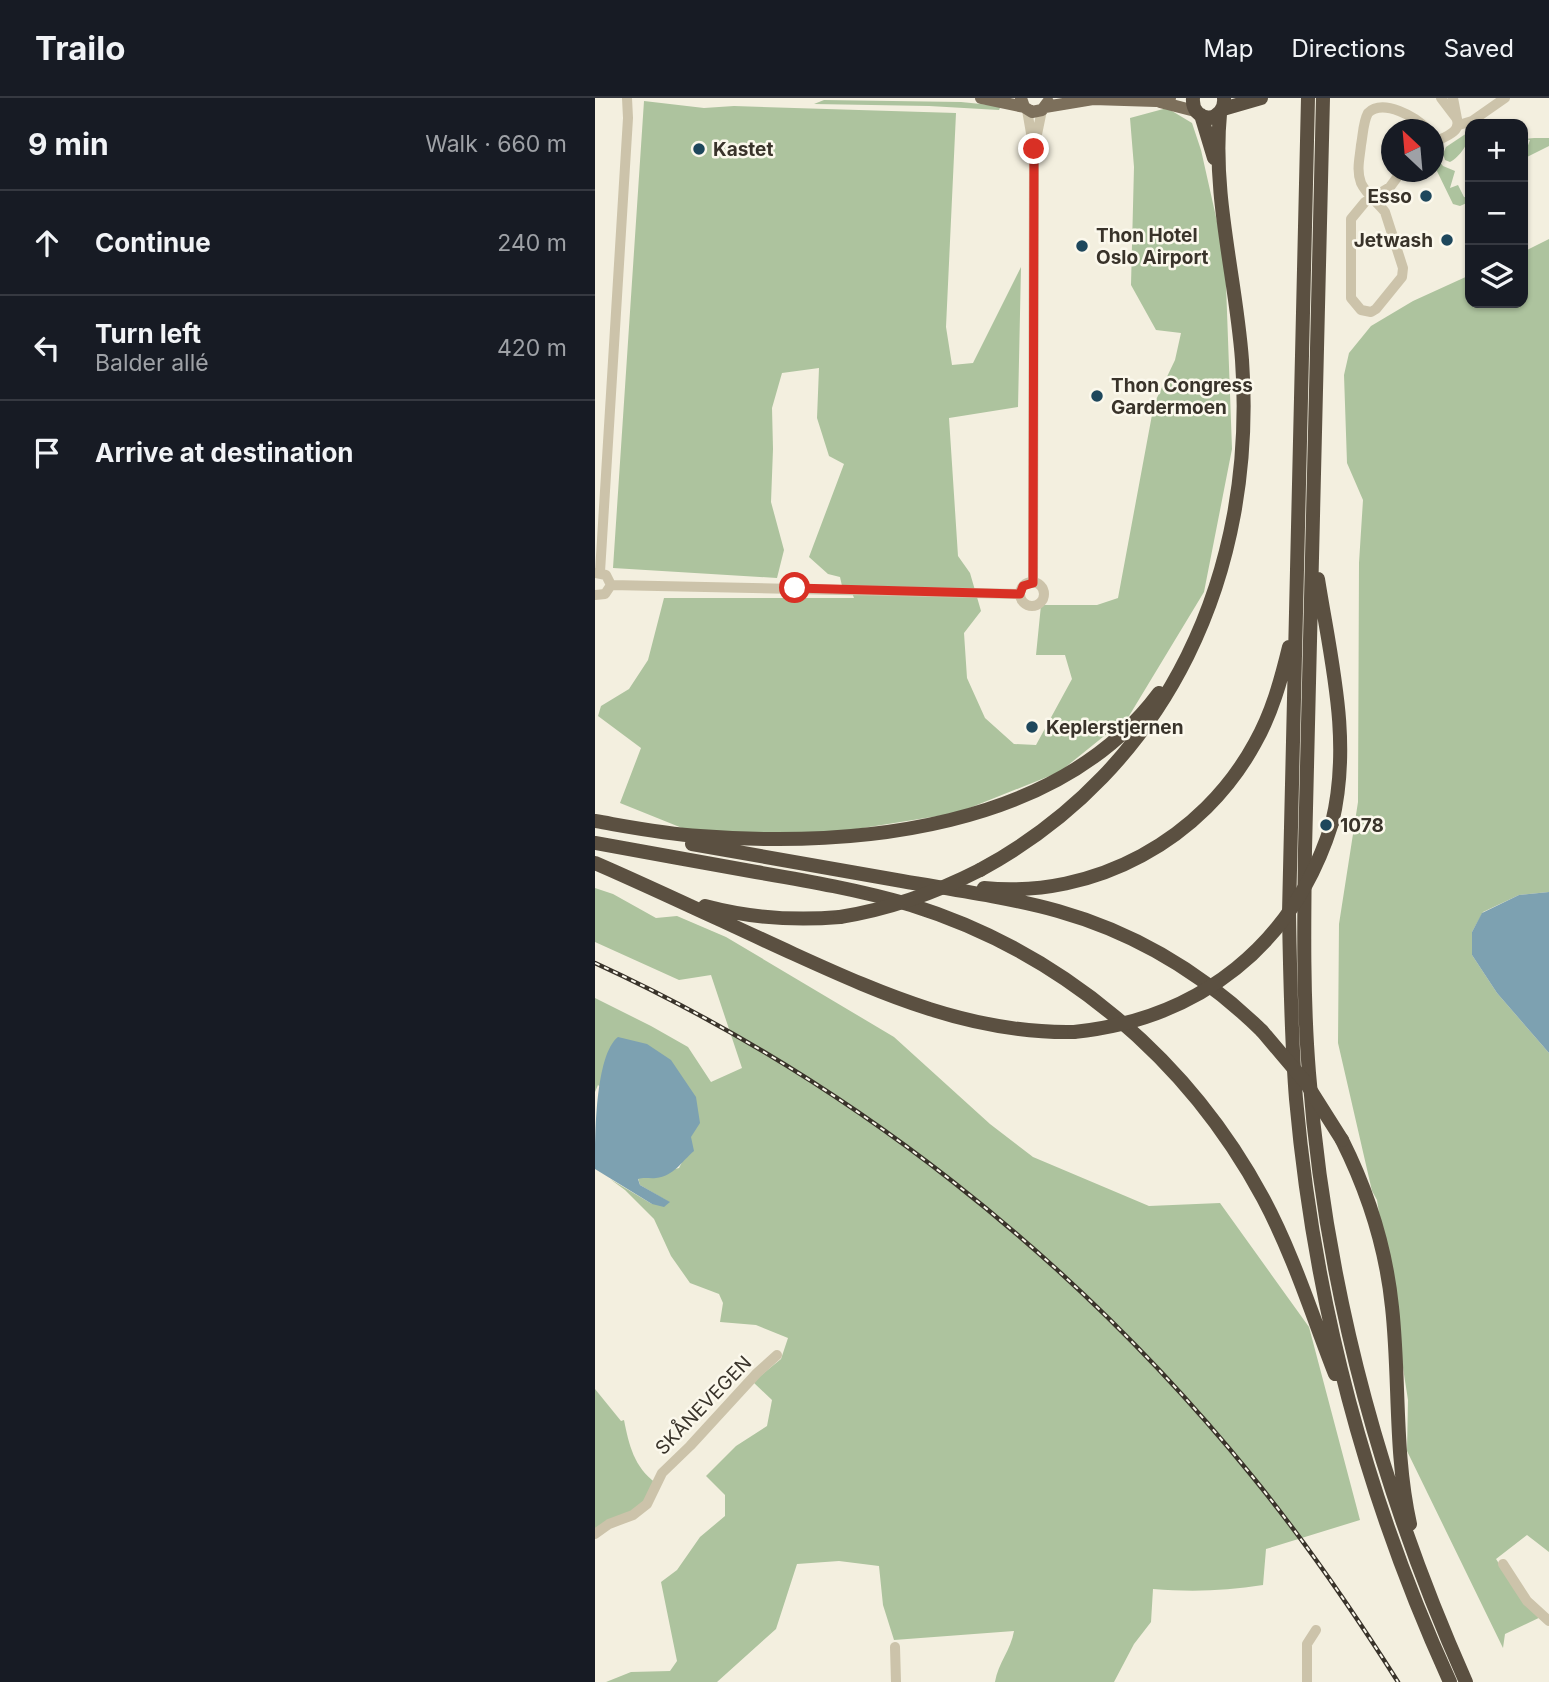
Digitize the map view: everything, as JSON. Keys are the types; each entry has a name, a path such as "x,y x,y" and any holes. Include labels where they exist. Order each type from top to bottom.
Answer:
{"highway":[{"path":"1196,108 1210,118 1222,107 1261,98"},
{"path":"1306,98 1308,120 1289,901 1293,1061 1303,1157 1318,1257 1334,1340 1361,1443"},
{"path":"1323,98 1304,947 1306,1032 1316,1144 1330,1244 1354,1360 1383,1466 1427,1590 1466,1682"},
{"path":"673,899 767,918 806,919 840,917 899,904 980,870 1046,828 1079,801 1119,761 1152,719 1196,642 1211,601 1233,519 1240,469 1244,421 1240,340 1219,176 1222,107"},
{"path":"1196,108 1219,176"},
{"path":"595,863 867,987 929,1010 975,1023 1007,1029 1074,1032 1128,1023 1169,1010 1212,986 1242,964 1273,932 1298,899 1317,864 1332,823 1341,773 1341,726 1312,536"},
{"path":"595,821 699,836 797,838 863,834 917,826 1002,805 1041,790 1066,776 1102,751 1127,729 1153,702 1175,670 1211,601"},
{"path":"920,884 943,883 1015,889 1068,883 1127,864 1179,832 1216,798 1255,743 1275,698 1295,611"},
{"path":"595,827 1058,911 1123,934 1166,957 1203,981 1262,1031 1306,1083 1342,1140 1367,1199 1387,1272 1394,1329 1398,1435 1403,1484 1427,1590"},
{"path":"595,843 807,881 912,906 955,921 1014,948 1071,983 1109,1011 1154,1051 1216,1125 1252,1178 1290,1254 1361,1443 1406,1577 1450,1682"}],"main road":[{"path":"981,98 1024,105 1032,112 1045,105 1089,99 1156,101 1196,108"},
{"path":"1156,101 1170,98"}],"street":[{"path":"595,594 605,594 611,584 609,577 597,572 628,118 627,98"},
{"path":"628,118 635,98"},
{"path":"1441,98 1458,122"},
{"path":"1444,136 1457,130 1453,98"},
{"path":"1458,122 1472,121 1505,98"},
{"path":"1024,105 1034,149 1033,583"},
{"path":"1034,149 1045,105"},
{"path":"1394,182 1373,199 1365,202 1351,219 1351,298 1361,310 1371,312 1376,309 1402,277 1403,268 1385,212 1373,199 1361,183 1358,171 1365,120 1370,110 1384,105 1401,107 1417,119"},
{"path":"1033,583 1042,589 1044,596 1040,603 1033,607 1022,601 1020,594 1023,586 1033,583"},
{"path":"611,584 1020,594"},
{"name":"SKÅNEVEGEN","path":"595,1534 609,1524 633,1515 647,1504 662,1473 777,1355"},
{"path":"1503,1564 1527,1601 1549,1622"},
{"path":"1307,1682 1307,1644 1316,1630"},
{"path":"894,1647 896,1682"}],"green space":[{"path":"824,100 961,102 1001,106 999,110 814,104"},
{"path":"644,101 704,108 734,106 956,113 946,327 952,365 973,363 1021,267 1018,407 949,418 958,556 970,573 981,611 964,633 967,678 985,718 1014,744 1036,745 1072,679 1065,655 1036,655 1041,605 1097,605 1118,598 1154,404 1175,360 1181,333 1156,330 1131,285 1134,167 1130,118 1167,108 1192,123 1201,150 1225,257 1232,449 1204,592 1129,716 1062,771 957,813 825,834 697,834 620,803 641,748 598,716 601,706 629,689 648,660 664,598 854,598 849,585 842,586 840,577 828,574 809,557 844,464 829,456 817,418 819,368 782,373 772,408 771,502 784,550 777,578 613,568"},
{"path":"1465,134 1465,146 1450,162 1444,157 1446,147"},
{"path":"1549,138 1549,146 1528,156 1528,139"},
{"path":"1444,166 1455,171 1450,188 1458,185 1465,197 1465,204 1460,206 1453,204 1442,182"},
{"path":"1549,239 1549,892 1519,895 1483,912 1472,932 1472,955 1497,993 1549,1053 1549,1552 1527,1535 1496,1559 1525,1603 1547,1614 1505,1634 1503,1648 1407,1451 1408,1400 1377,1200 1372,1191 1338,1043 1339,924 1358,802 1359,563 1363,500 1347,463 1344,375 1349,353 1371,326 1413,301 1465,277 1465,308 1528,308 1528,250"},
{"path":"595,888 613,894 656,918 677,916 726,937 894,1037 990,1124 1033,1157 1149,1206 1220,1203 1309,1327 1360,1520 1266,1549 1263,1585 1208,1590 1153,1589 1151,1622 1134,1644 1114,1682 995,1682 1014,1631 894,1640 883,1605 879,1566 839,1561 797,1564 776,1629 717,1682 606,1682 631,1672 670,1671 677,1661 661,1582 677,1570 700,1537 725,1516 725,1495 706,1476 736,1446 767,1426 772,1400 753,1382 781,1359 788,1338 756,1325 720,1322 723,1303 719,1294 690,1283 671,1256 654,1219 610,1179 652,1204 669,1202 640,1185 638,1178 679,1168 683,1160 598,1085 595,1092 595,998 688,1047 711,1082 742,1068 711,975 679,980 595,942"},
{"path":"595,1389 621,1421 624,1420 638,1463 656,1483 640,1511 595,1535"}],"water":[{"path":"1549,892 1549,1053 1497,993 1472,955 1472,932 1482,913 1519,895"},
{"path":"618,1037 647,1044 671,1060 696,1097 700,1123 691,1137 694,1151 677,1168 662,1177 638,1179 640,1185 670,1202 664,1207 652,1204 595,1169 596,1118 601,1078 610,1047"}],"railway":[{"path":"595,963 689,1010 780,1062 868,1119 953,1182 1034,1249 1111,1320 1183,1396 1252,1476 1328,1577 1398,1682"}],"place":[{"name":"Kastet","path":"699,149"},
{"name":"Esso","path":"1426,196"},
{"name":"Jetwash","path":"1447,240"},
{"name":"Thon Hotel Oslo Airport","path":"1082,246"},
{"name":"Thon Congress Gardermoen","path":"1097,396"},
{"name":"Keplerstjernen","path":"1032,727"},
{"name":"1078","path":"1326,825"}],"route":[{"path":"795,588 1020,594 1023,586 1033,583 1034,149"}]}
